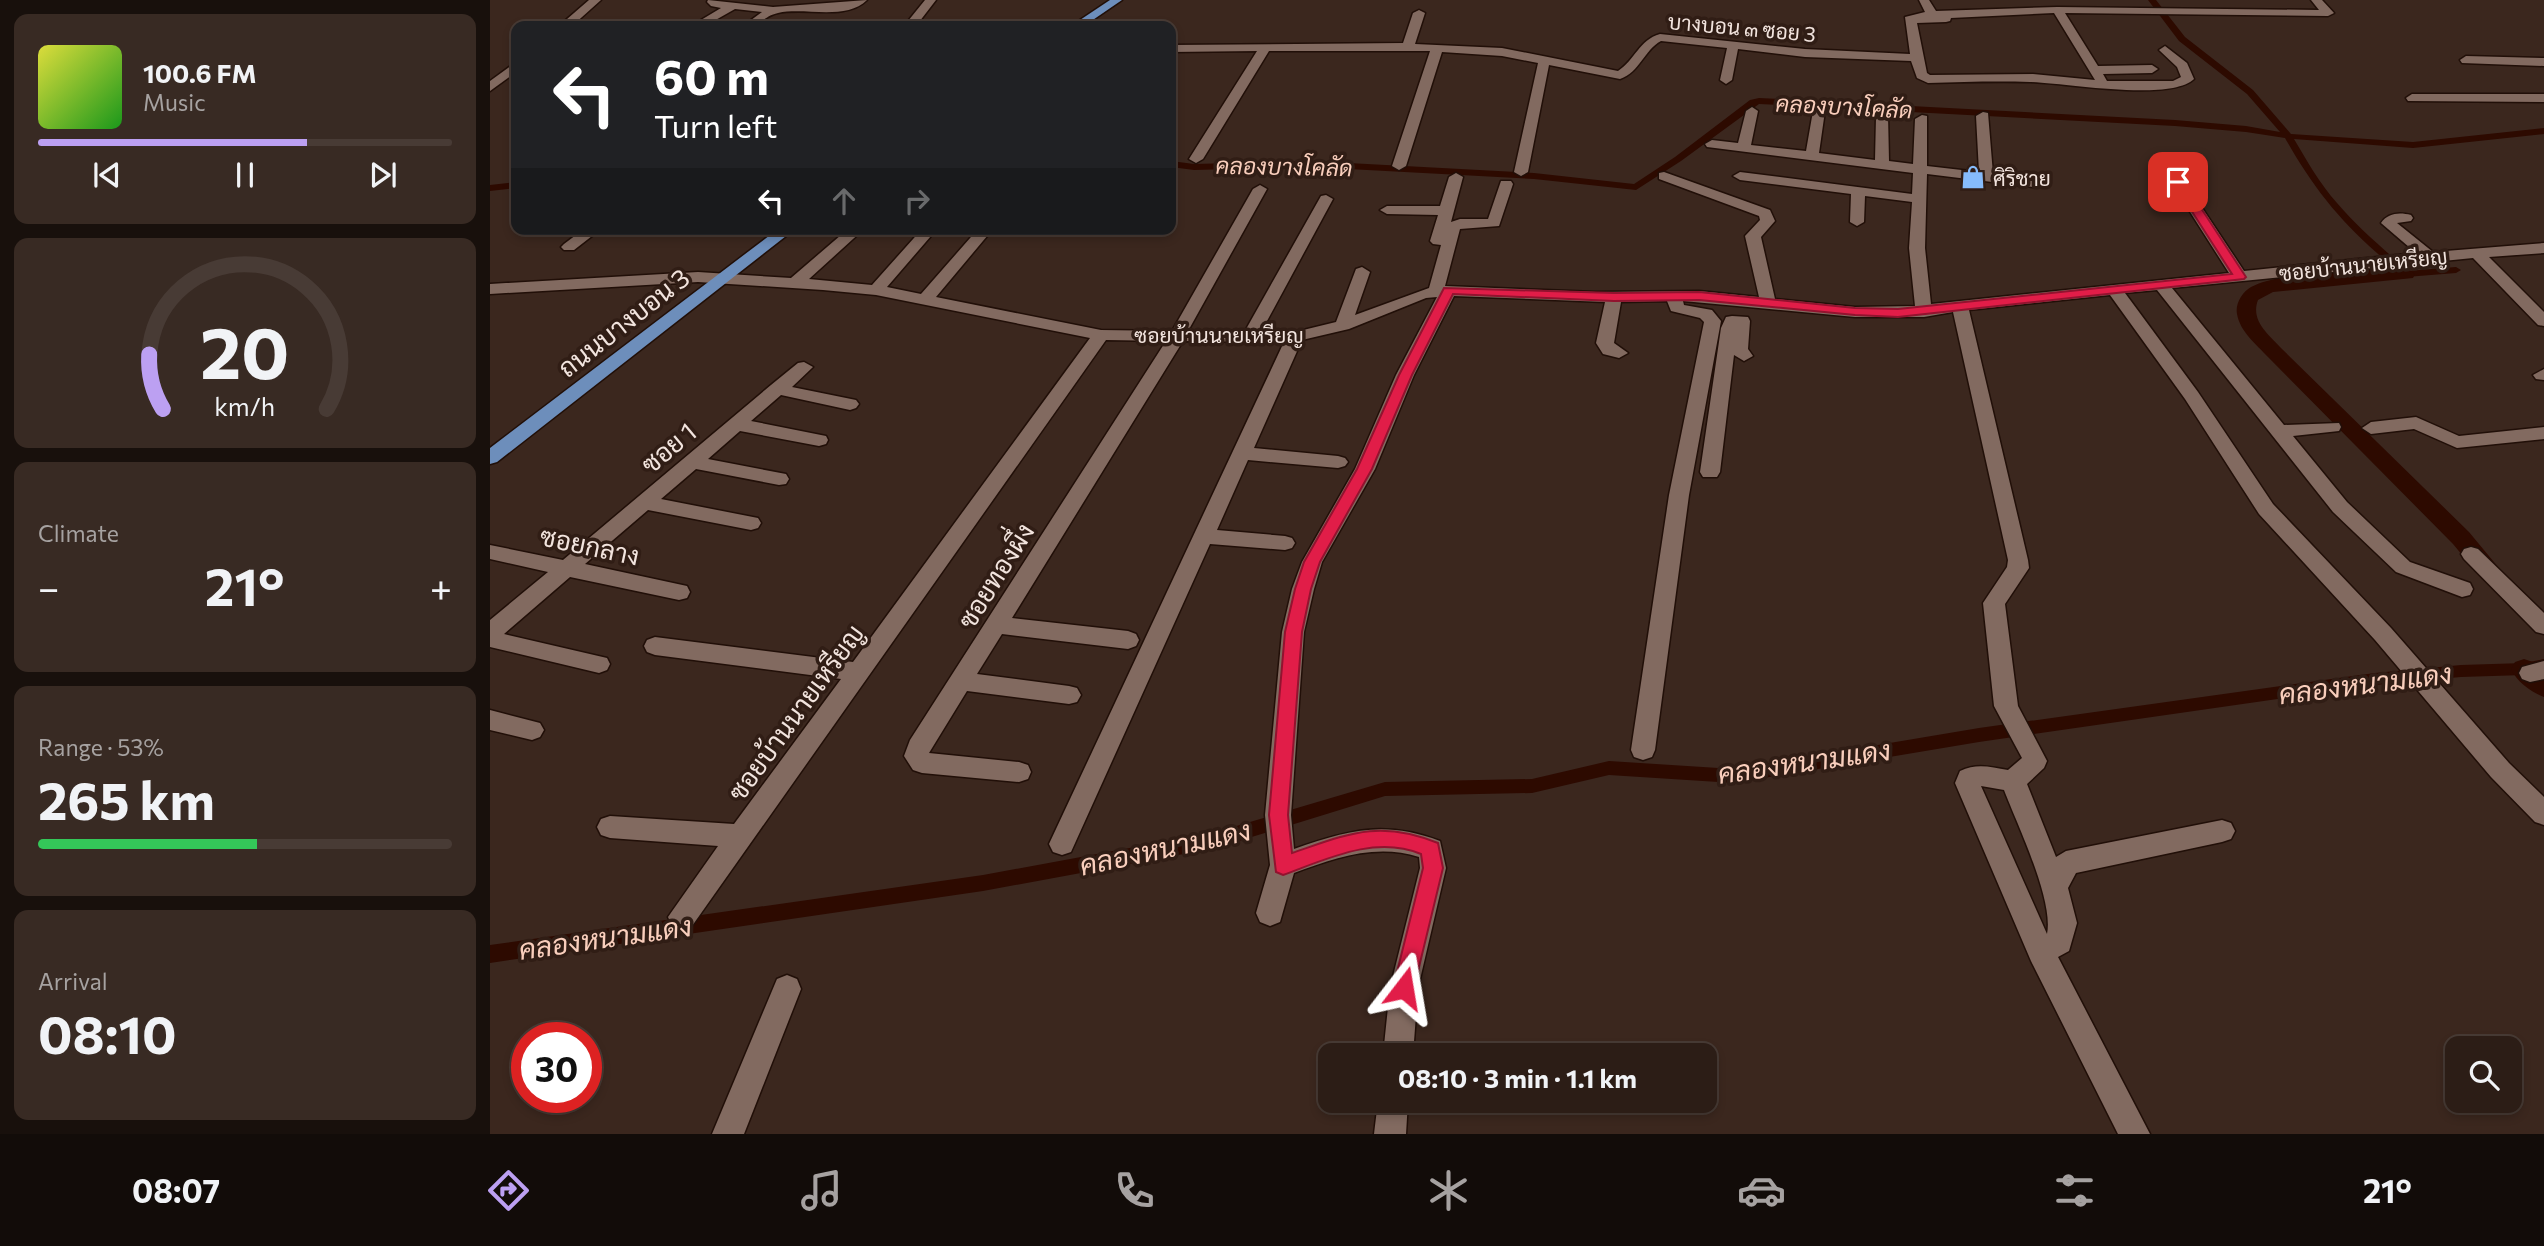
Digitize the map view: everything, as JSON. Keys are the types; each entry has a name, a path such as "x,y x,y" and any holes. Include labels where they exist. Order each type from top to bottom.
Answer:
{"main road":[{"path":"1085,21 1115,1"},
{"name":"ถนนบางบอน 3","path":"490,458 780,235"}],"street":[{"path":"571,21 596,0"},
{"path":"715,0 712,2 715,4 773,10 850,6 862,0"},
{"path":"801,8 811,0"},
{"path":"914,21 931,0"},
{"path":"1924,0 1932,15"},
{"path":"1939,0 1946,15"},
{"path":"2016,0 2024,11"},
{"path":"1911,20 2059,12 2126,5 2143,11 2194,8 2328,13 2316,0"},
{"path":"706,21 733,6"},
{"path":"756,21 773,10"},
{"path":"2059,12 1912,16 1916,58 1921,75 1928,79 2033,78 2104,85 2175,85 2185,82 2188,79 2186,71 2165,50"},
{"path":"2059,12 2104,85"},
{"path":"1408,47 1419,13"},
{"name":"บางบอน ๓ ซอย 3","path":"1176,49 1369,45 1502,52 1620,75 1627,72 1657,37 1805,53 1916,58"},
{"path":"1726,80 1733,45"},
{"path":"1196,159 1266,47"},
{"path":"1399,166 1437,49"},
{"path":"2466,60 2543,63"},
{"path":"1521,172 1544,61"},
{"path":"2094,70 2152,69"},
{"path":"492,84 511,70"},
{"path":"2412,98 2544,98"},
{"path":"1744,148 1752,111"},
{"path":"1812,156 1819,111"},
{"path":"1983,116 1986,177"},
{"path":"1882,164 1883,117"},
{"path":"1922,119 1917,248 1924,312"},
{"path":"1712,144 2034,183"},
{"path":"2181,174 2178,182 2240,277"},
{"path":"1664,176 1765,213 1768,221 1753,236 1768,302"},
{"path":"1740,176 1920,199"},
{"path":"1436,292 1444,218 1456,177"},
{"path":"1270,913 1282,856 1278,815 1293,632 1303,589 1312,562 1365,469 1405,375 1436,292 1453,227 1460,223 1494,223 1506,184"},
{"path":"1808,201 1810,185"},
{"name":"ซอยทองผึ่ง","path":"1019,772 922,763 916,756 919,747 1164,359 1260,189"},
{"path":"1857,222 1858,191"},
{"path":"1251,335 1296,247 1309,231 1326,199"},
{"path":"1387,216 1444,218"},
{"path":"2406,218 2391,219 2388,223 2430,257"},
{"path":"569,247 586,235"},
{"path":"794,284 850,235"},
{"path":"876,290 925,235"},
{"path":"925,300 980,235"},
{"path":"952,241 974,242"},
{"name":"ซอยบ้านนายเหรียญ","path":"490,289 612,281 723,278 876,290 1101,335 1295,337 1343,325 1436,292 1745,299 1876,313 1924,312 2430,257 2544,248"},
{"path":"2476,254 2544,321"},
{"path":"1343,325 1362,272"},
{"path":"2161,285 2340,507 2403,567 2462,589"},
{"path":"2115,291 2192,396 2266,509 2544,814"},
{"path":"1614,297 1605,343 1609,350 1619,353"},
{"path":"1643,750 1679,495 1713,321 1706,314 1678,309 1674,297"},
{"path":"1744,356 1739,351 1745,299"},
{"path":"1960,308 2018,560 2018,568 1994,603 2006,706 2010,719 2031,746 2035,761 2013,781"},
{"path":"1710,472 1729,328 1732,321 1742,321"},
{"name":"ซอยบ้านนายเหรียญ","path":"682,917 1101,335"},
{"path":"1062,844 1295,337"},
{"name":"ซอย 1","path":"490,633 804,367"},
{"path":"777,389 850,404"},
{"path":"2371,428 2416,423 2457,442 2544,433"},
{"path":"736,424 819,440"},
{"path":"2281,431 2332,427"},
{"path":"1244,453 1338,462"},
{"path":"691,462 779,479"},
{"path":"642,502 751,523"},
{"path":"1205,536 1285,543"},
{"name":"ซอยกลาง","path":"490,552 679,592"},
{"path":"2471,554 2544,626"},
{"path":"997,625 1128,640"},
{"path":"490,639 599,664"},
{"path":"655,646 859,672"},
{"path":"961,681 1069,695"},
{"path":"490,720 532,730"},
{"path":"2013,781 1976,775 1969,778 1967,783 2041,952 2134,1134"},
{"path":"2013,781 2053,883 2063,923 2059,942 2041,952"},
{"path":"610,827 740,836"},
{"path":"2053,883 2061,878 2066,863 2222,831"},
{"path":"1282,856 1354,840 1408,840 1431,849 1433,868 1404,988 1399,1043"},
{"path":"728,1134 787,989"},
{"path":"1390,1134 1392,1113"}],"waterway":[{"path":"2152,0 2182,39 2250,92 2288,136"},
{"name":"คลองบางโคลัด","path":"1176,165 1194,167 1311,164 1534,176 1636,187 1753,102 1759,101 2175,123 2246,129 2288,136"},
{"name":"คลองบางโคลัด","path":"2288,136 2413,145 2544,131"},
{"path":"2288,136 2308,171 2332,204 2406,274 2456,270"},
{"name":"คลองบางโคลัด","path":"490,188 511,186"},
{"path":"2406,274 2305,281 2268,287 2257,291 2251,297 2246,307 2247,316 2261,339 2461,538 2491,573"},
{"name":"คลองหนามแดง","path":"490,954 983,883 1216,840 1385,789 1532,786 1609,768 1734,776 1979,735 2375,679 2461,671 2524,669 2544,665"},
{"path":"2524,669 2544,686"}],"place":[{"name":"ศิริชาย","path":"1973,177"}],"route":[{"path":"1404,988 1433,868 1431,849 1408,840 1354,840 1283,866 1278,815 1293,632 1303,589 1312,562 1365,469 1405,375 1448,290 1549,296 1699,296 1855,312 1898,313 2240,277 2178,182"}]}
